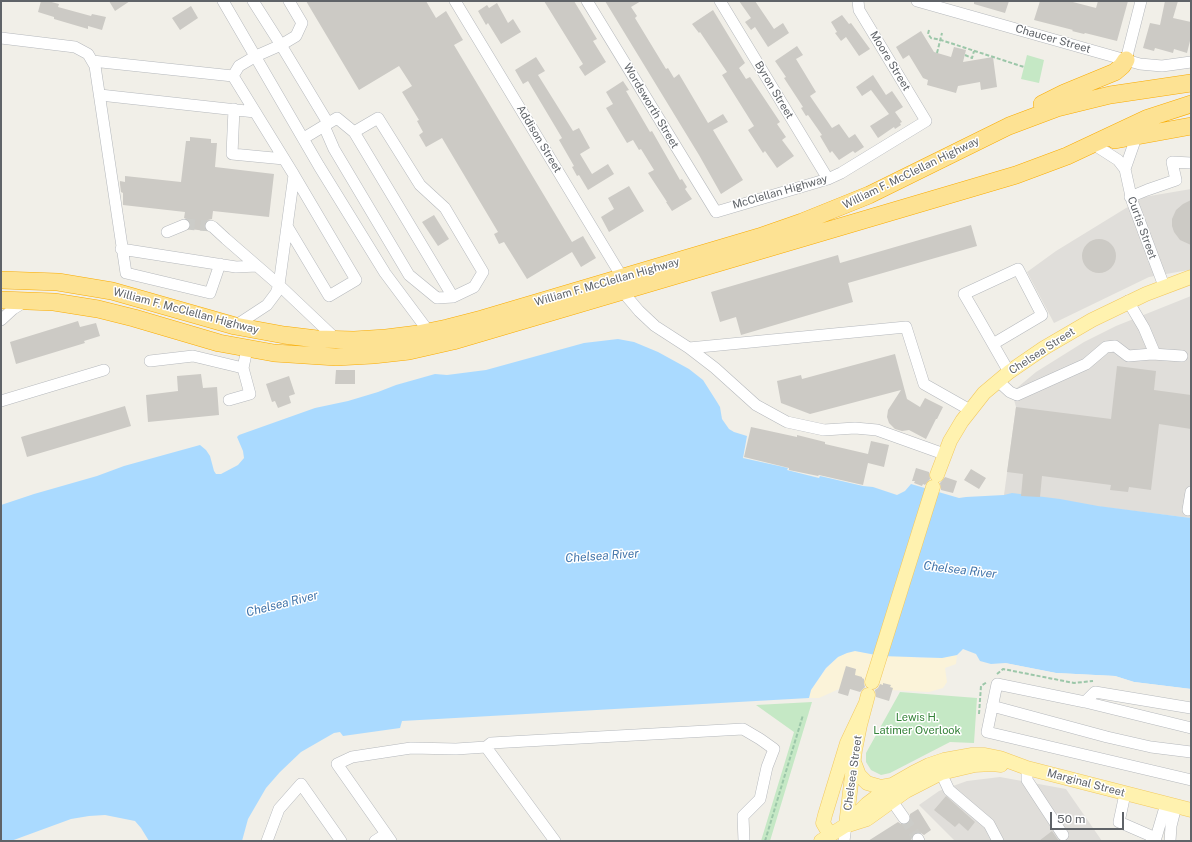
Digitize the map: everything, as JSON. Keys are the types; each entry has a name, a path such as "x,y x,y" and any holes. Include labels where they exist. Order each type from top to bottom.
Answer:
{"highway":[{"path":"1002,130 1043,103 1115,72 1126,60"},
{"name":"William F. McClellan Highway","path":"1,300 27,300 67,304 107,311 247,349 283,354 332,357 373,356 408,351 453,342 623,285 820,216 877,191 1002,130 1039,114 1074,103 1110,95 1191,83"},
{"name":"William F. McClellan Highway","path":"1,280 54,282 107,290 235,326 284,335 337,340 386,338 429,332 623,285 1016,175 1050,163 1093,144 1139,128 1191,104"},
{"path":"1139,128 1191,126"}],"main road":[{"name":"Chelsea Street","path":"827,835 868,694 939,470 955,431 984,393 1009,372 1057,339 1128,301 1164,286 1191,277"},
{"name":"Marginal Street","path":"846,825 867,804 892,786 929,765 944,760 965,756 985,755 993,756 1027,768 1191,810"},
{"name":"Chelsea Street","path":"846,825 849,756"},
{"path":"849,756 856,770 867,783 881,787 892,786"},
{"name":"Marginal Street","path":"846,825 867,818 914,786 941,773 966,767 992,764 1027,768"},
{"path":"827,835 846,825"}],"street":[{"path":"223,1 385,273 429,332"},
{"path":"253,1 281,45 326,124 334,149 409,275 436,298 453,297 474,287 483,272 445,208 420,185 378,118 354,132"},
{"path":"233,76 239,66 296,36 302,23 289,1"},
{"name":"Addison Street","path":"455,1 639,311 655,326 689,348 715,368 756,405 787,422 824,430 855,428 877,430 939,470"},
{"name":"Wordsworth Street","path":"587,1 716,212"},
{"name":"Byron Street","path":"720,1 828,180"},
{"name":"Moore Street","path":"858,1 859,10 926,121"},
{"name":"Chaucer Street","path":"918,1 1140,64 1162,66 1191,62"},
{"path":"1126,60 1141,1"},
{"path":"1,38 75,47 88,54 95,66 121,249 126,273 210,293 220,264"},
{"path":"92,61 233,76"},
{"path":"233,76 356,280 329,296 287,226"},
{"path":"100,95 255,112"},
{"path":"234,109 232,154 284,159"},
{"path":"304,138 337,118 354,132 453,297"},
{"name":"McClellan Highway","path":"716,212 828,180 926,121"},
{"name":"Curtis Street","path":"1139,128 1125,169 1130,196 1164,286"},
{"path":"1093,144 1118,160 1125,169"},
{"path":"1130,196 1176,180 1172,162 1191,163"},
{"path":"235,326 267,305 274,297 279,285 294,175"},
{"path":"167,232 184,225"},
{"path":"211,226 279,285 337,340"},
{"path":"121,249 236,267 257,266"},
{"path":"993,344 1042,315 1018,269 964,294 1009,372"},
{"path":"1,320 13,309 27,300"},
{"path":"1128,301 1144,328 1155,354"},
{"path":"689,348 906,327 924,384 970,410"},
{"path":"998,381 1010,392 1017,395 1086,364 1106,347 1115,346 1128,356 1155,354 1182,356"},
{"path":"229,400 250,394 243,368 247,349"},
{"path":"150,361 193,356 243,368"},
{"path":"1,402 104,370"},
{"path":"1188,510 1191,492"},
{"path":"1191,728 1085,702 997,684 987,732 1191,780"},
{"path":"1085,702 1095,692 1191,708"},
{"path":"992,706 1107,737 1151,747 1191,752"},
{"path":"375,841 388,837 337,764 352,757 411,748 456,749 486,747 491,743 743,729 760,739 774,750 760,799 743,816 744,841"},
{"path":"486,747 555,841"},
{"path":"1027,768 1027,780 1063,835"},
{"path":"941,773 949,790 989,824 998,841"},
{"path":"267,841 279,809 301,784 341,841"},
{"path":"1125,794 1119,822 1149,835 1155,841 1171,805"},
{"path":"892,801 904,818"},
{"path":"1170,841 1171,805"},
{"name":"Chelsea Street","path":"844,841 846,825"}],"path":[{"path":"929,30 928,34 931,38 1024,67"},
{"path":"937,53 942,33"},
{"path":"965,55 972,58 974,52"},
{"path":"765,841 803,715"}],"shaded area":[{"path":"1191,189 1191,282 1189,270 1149,277 1054,323 1027,272 1056,251 1144,197"},
{"path":"1191,296 1191,518 1004,495 1016,407 1012,392 1036,372 1084,342 1116,326"},
{"path":"1000,777 1066,789 1102,841 955,841 919,805 939,791 967,781"}],"green space":[{"path":"1027,55 1044,60 1039,83 1021,79"},
{"name":"Lewis H. Latimer Overlook","path":"900,692 977,698 974,743 950,742 890,773 881,775 871,770 866,762 866,753"},
{"path":"812,702 770,841 761,841 794,732 756,705"}],"sand":[{"path":"855,651 881,656 919,658 942,658 957,655 956,664 945,668 947,682 943,688 929,692 890,690 869,686 854,687 839,689 819,698 809,698 811,690 826,669 838,657"}],"water":[{"name":"Chelsea River","path":"618,339 634,342 658,352 689,369 703,380 720,407 722,419 729,429 747,436 743,458 788,468 787,470 819,478 820,476 873,487 897,495 905,491 911,484 959,498 1004,495 1012,493 1191,518 1191,689 1134,682 1115,676 1056,673 1005,663 991,664 980,661 976,654 963,649 957,655 942,658 881,656 855,651 838,657 826,668 811,690 809,698 402,721 400,728 343,736 340,732 334,733 301,752 266,788 248,819 242,841 149,841 135,821 105,815 71,819 11,841 1,841 1,505 97,476 124,466 200,445 210,456 216,474 221,474 238,465 244,458 243,451 237,437 239,435 315,408 348,401 435,374 447,375 486,370 584,343"}],"pier":[{"path":"1005,663 1056,673 1115,676 1134,682 1191,689 1191,691 1134,684 1115,678 1056,675 1006,665"}],"building":[{"path":"41,1 59,4 58,7 91,16 92,14 106,17 102,30 88,26 88,29 54,19 54,17 38,12"},
{"path":"109,1 130,1 115,11"},
{"path":"306,1 426,1 436,18 446,11 463,40 454,45 572,242 583,236 596,258 581,267 572,252 527,279 504,242 499,244 494,234 498,232 442,138 426,147 419,135 423,132 417,121 419,120 402,92 412,86 399,66 359,90"},
{"path":"544,1 574,1 597,39 593,41 606,62 585,76 579,67 583,64"},
{"path":"605,1 641,1 631,7 637,16 635,18 666,69 668,68 674,78 679,74 708,123 723,114 728,122 713,130 743,180 721,194 699,155"},
{"path":"739,1 755,1 774,29 783,23 789,33 768,47 755,27 751,30 745,22 751,18"},
{"path":"974,1 1009,1 1005,13 974,4"},
{"path":"1040,1 1069,1 1096,8 1098,1 1128,1 1117,41 1072,31 1073,30 1034,20"},
{"path":"1165,1 1178,1 1173,18 1191,22 1191,37 1187,53 1174,49 1173,53 1155,48 1154,51 1143,48 1150,23 1160,25"},
{"path":"497,3 508,23 513,19 521,32 501,44 488,23 486,25 478,11 487,5 489,8"},
{"path":"191,6 198,18 180,30 172,18"},
{"path":"713,10 745,63 739,68 746,79 750,77 780,122 777,124 786,137 782,140 794,156 777,168 765,151 763,153 748,130 754,126 722,75 727,72 700,32 699,33 692,24"},
{"path":"842,15 849,24 851,23 870,49 859,56 846,37 841,41 835,33 837,32 831,22"},
{"path":"921,31 934,52 951,57 954,47 966,50 963,62 993,57 997,87 981,90 980,82 958,86 956,93 927,85 928,80 923,78 909,55 903,59 896,47"},
{"path":"797,46 803,55 796,59 816,92 810,96 832,128 839,124 849,138 855,134 864,147 855,153 853,151 839,160 832,151 830,153 820,136 822,135 808,115 806,116 801,108 803,107 784,78 786,77 775,61"},
{"path":"536,57 545,71 538,75 573,131 579,128 590,148 580,154 592,174 608,164 614,174 588,190 572,167 574,166 559,140 562,138 528,81 523,84 515,70"},
{"path":"873,75 886,95 892,91 903,107 895,112 902,122 900,123 901,125 895,129 894,127 878,138 870,126 889,114 871,90 862,96 856,87"},
{"path":"623,81 629,90 626,91 650,132 652,131 680,180 682,179 687,187 685,189 692,199 672,211 648,173 654,170 641,149 639,150 633,140 627,143 606,108 613,104 606,92"},
{"path":"190,137 211,139 211,143 217,143 215,167 274,174 269,217 213,211 212,219 205,223 204,227 206,231 190,229 191,223 189,220 184,218 185,212 123,205 123,193 121,192 120,181 125,182 125,176 181,182 186,141 190,141"},
{"path":"629,186 644,211 609,232 601,217 614,209 608,198"},
{"path":"1191,200 1191,245 1180,240 1174,232 1172,219 1176,210"},
{"path":"434,215 449,239 438,246 422,222"},
{"path":"971,225 977,246 848,283 853,302 741,335 736,317 720,322 711,292 838,255 840,263"},
{"path":"1099,239 1111,244 1116,256 1111,268 1099,273 1087,268 1082,256 1087,244"},
{"path":"78,321 80,327 96,323 100,336 84,341 85,343 16,364 10,342"},
{"path":"895,354 907,399 920,407 925,398 943,407 926,439 909,430 902,431 895,429 889,423 887,417 888,410 901,390 810,414 781,403 777,381 801,375 802,379"},
{"path":"1117,366 1156,371 1154,390 1191,395 1191,429 1159,424 1151,490 1129,487 1128,492 1110,490 1111,485 1042,476 1040,497 1021,496 1023,474 1007,472 1016,407 1111,419"},
{"path":"336,370 355,370 355,384 335,384"},
{"path":"201,374 203,388 217,387 219,415 148,422 146,395 178,391 177,376"},
{"path":"289,376 295,394 289,396 291,403 278,408 275,401 272,402 266,384"},
{"path":"125,406 131,426 27,457 21,437"},
{"path":"751,427 797,437 797,435 825,442 825,444 868,454 871,441 889,445 884,467 868,463 863,485 789,470 789,468 744,457"},
{"path":"916,468 929,472 930,479 925,485 923,484 922,486 914,483 915,481 912,481"},
{"path":"971,469 986,478 979,489 964,480"},
{"path":"945,477 957,481 953,493 941,490 940,483"},
{"path":"846,666 856,669 855,675 864,679 865,687 860,692 850,689 848,696 838,693"},
{"path":"883,683 891,685 890,687 893,688 889,701 876,697 875,690 880,684 883,685"},
{"path":"946,796 975,822 968,831 959,823 955,827 934,810"},
{"path":"918,809 931,830 924,835 919,832 915,833 912,836 911,841 868,841 898,822 901,824 908,824 910,821 910,814"},
{"path":"1052,831 1059,841 1039,841"}],"tunnel":[{"path":"184,225 211,226"},
{"path":"904,818 918,839"}]}
